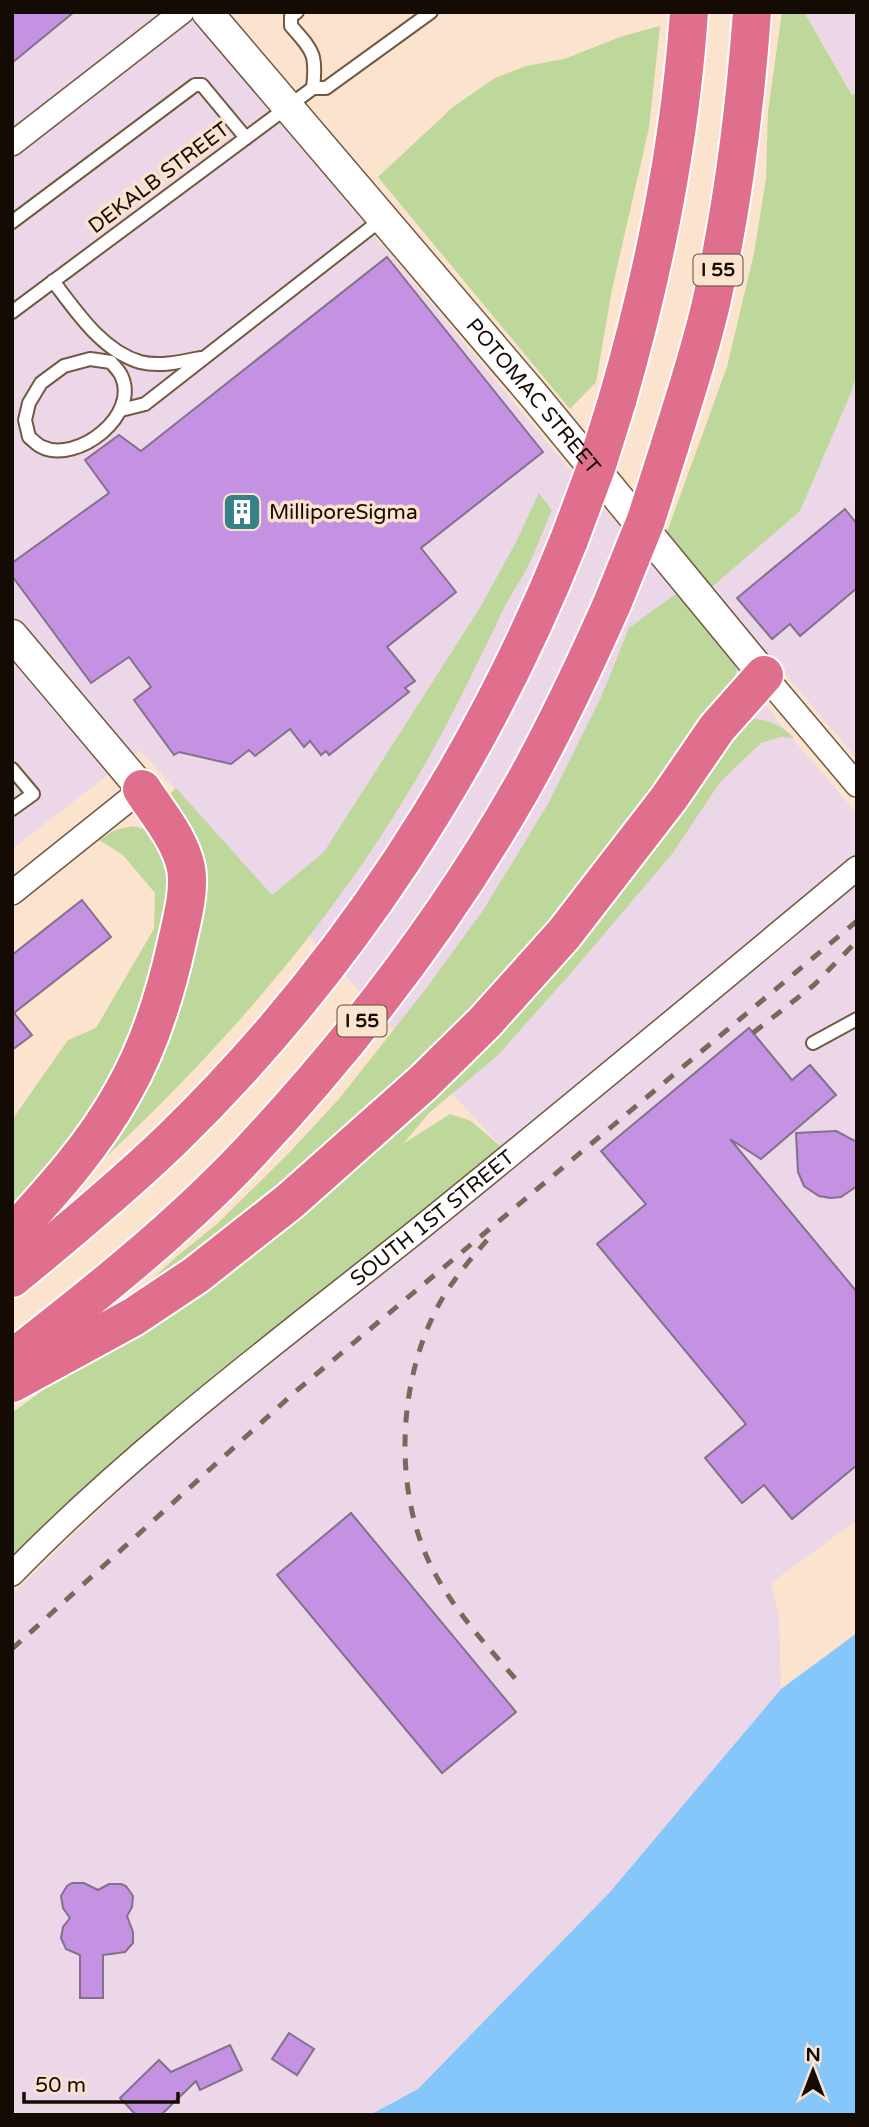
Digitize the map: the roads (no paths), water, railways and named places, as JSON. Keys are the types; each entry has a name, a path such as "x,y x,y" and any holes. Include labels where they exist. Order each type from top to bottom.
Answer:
{"highway":[{"path":"12,1278 172,1139 249,1058 318,976 384,886 445,790 498,695 546,597 569,540 597,465 639,324 656,251 680,117 689,12"},
{"name":"I 55","path":"12,1359 165,1234 229,1172 323,1070 372,1009 460,888 520,790 571,696 612,604 646,520 669,448 712,300 746,87 752,12"},
{"path":"12,1383 132,1317 196,1275 290,1201 424,1082 485,1021 564,934 669,798 717,727 764,675"},
{"path":"12,1235 77,1162 124,1091 156,1014 171,968 186,894 187,870 170,831 142,789"}],"street":[{"path":"12,144 182,12"},
{"name":"POTOMAC STREET","path":"207,12 536,398 857,785"},
{"path":"12,635 142,789 12,893"},
{"name":"SOUTH 1ST STREET","path":"12,1574 149,1445 522,1146 857,868"}],"lane":[{"path":"297,12 291,16 291,26 311,48 316,66 313,88"},
{"name":"DEKALB STREET","path":"12,312 313,88 326,88 431,12"},
{"path":"12,222 195,85 202,85 246,138"},
{"path":"121,410 145,404 382,219"},
{"path":"54,281 84,322 114,356 122,376 124,396 121,410 100,434 81,445 62,450 43,447 29,437 25,420 29,403 41,383 64,366 114,356 155,364 204,357"},
{"path":"12,769 33,794 12,809"},
{"path":"813,1043 857,1019"}],"water":[{"path":"857,1633 857,2115 370,2115 418,2089 610,1892 781,1689"}],"railway":[{"path":"12,1649 295,1392 857,921"},
{"path":"753,1033 814,985 857,941"},
{"path":"487,1240 448,1290 424,1337 408,1402 406,1470 410,1504 431,1566 460,1613 520,1684"}],"place":[{"name":"MilliporeSigma","path":"242,512"}]}
